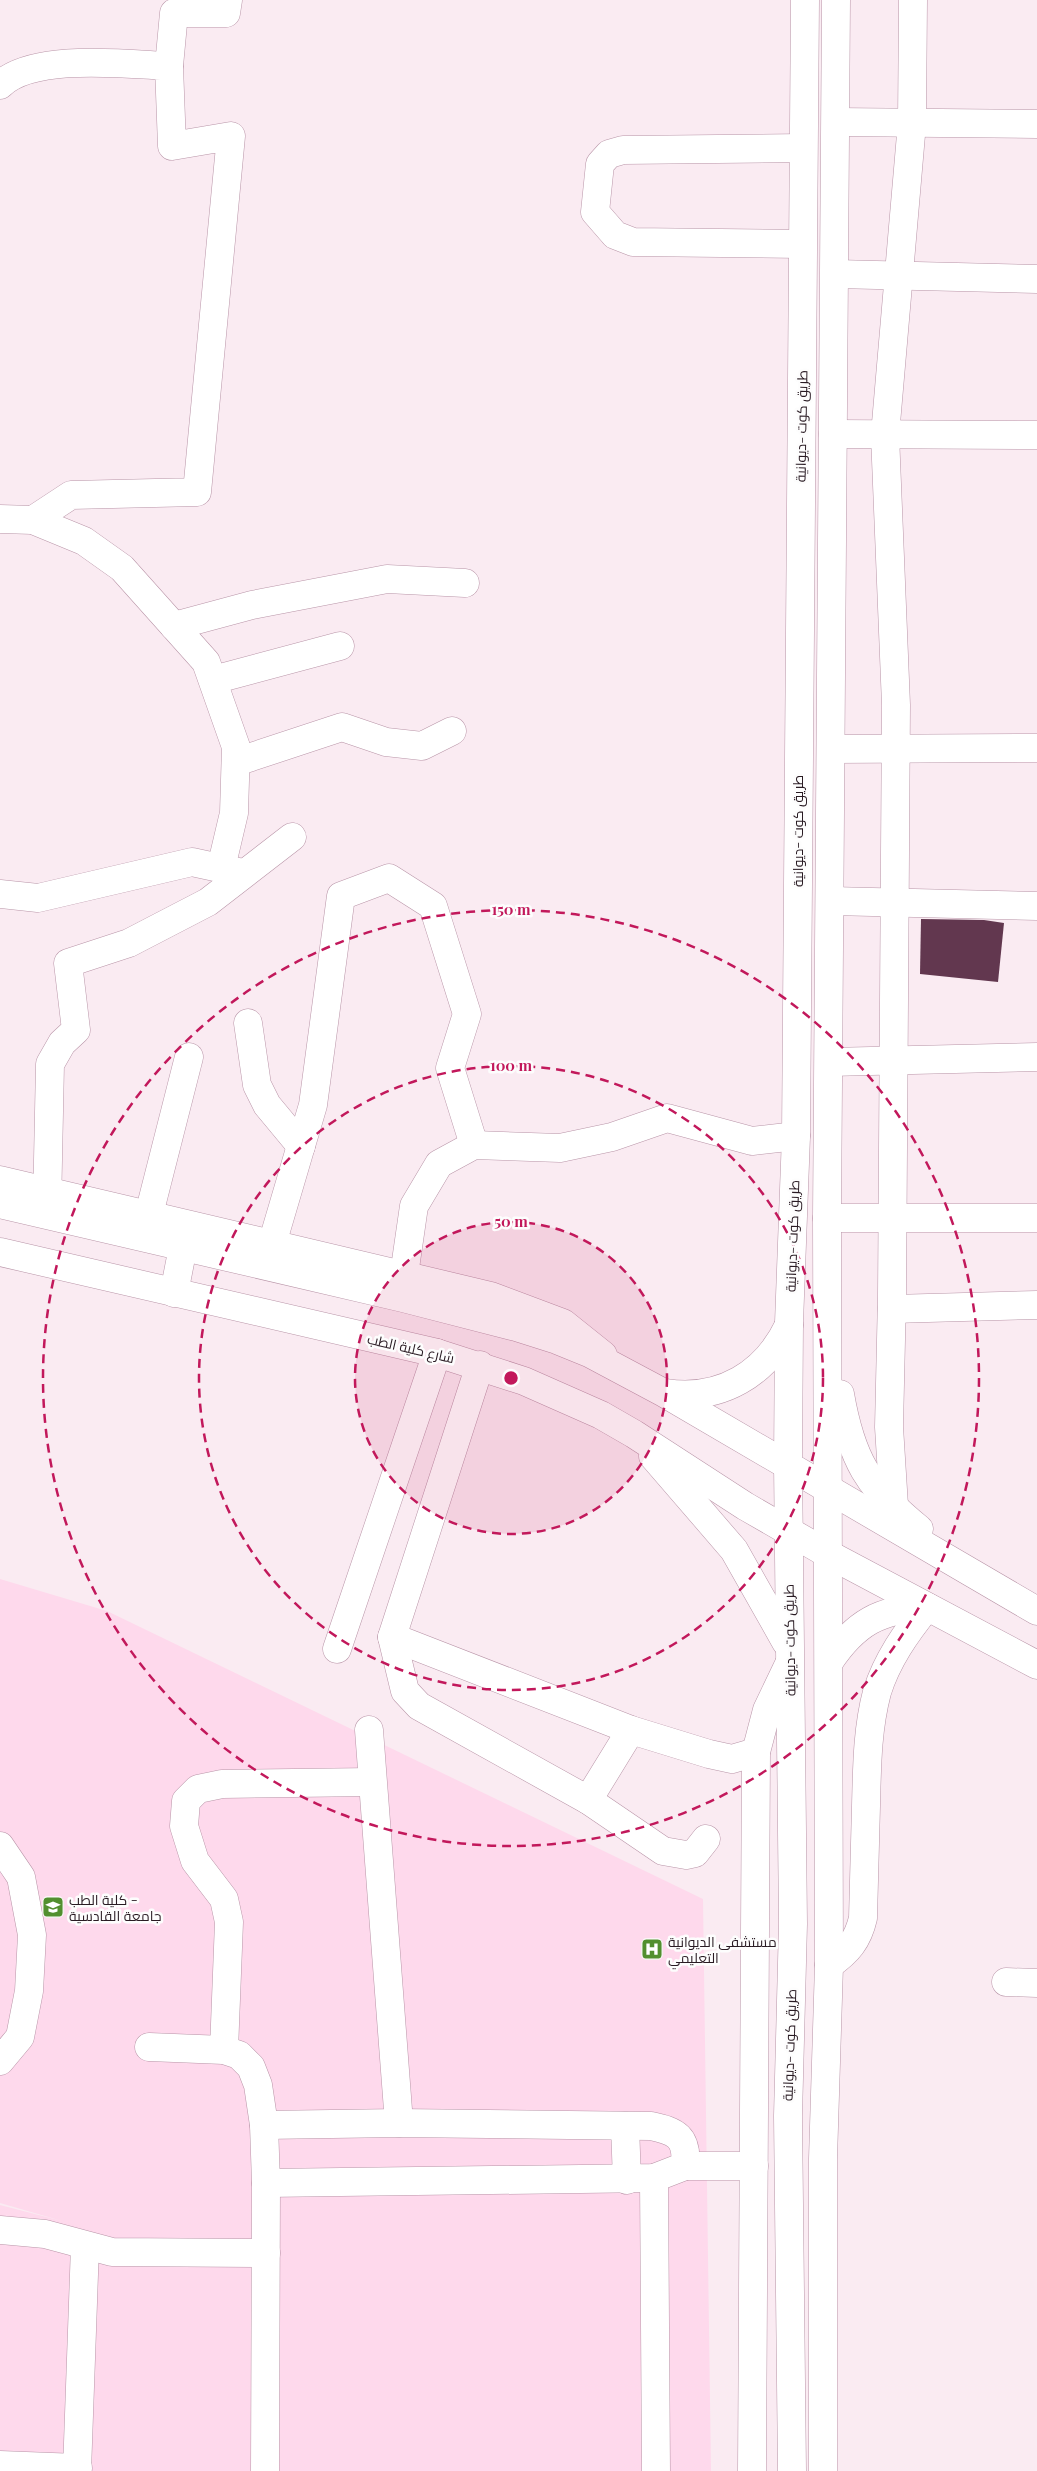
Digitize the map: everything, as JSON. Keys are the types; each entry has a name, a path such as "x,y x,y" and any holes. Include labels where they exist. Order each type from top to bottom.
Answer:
{"street":[{"path":"33,520 71,495 197,492 231,136 172,146 170,66 174,13 226,13 228,0"},
{"name":"طريق كوت -ديوانية","path":"792,2471 788,2116 793,1924 788,1463 789,1324 796,1136 805,0"},
{"path":"823,2471 823,2168 829,1965 830,1555 827,1218 836,274 836,0"},
{"path":"894,1506 889,1427 893,1217 896,705 885,435 912,123 914,0"},
{"path":"0,85 9,76 31,68 89,62 170,66"},
{"path":"836,122 1037,124"},
{"path":"802,244 633,242 615,235 595,212 600,164 609,154 623,150 803,148"},
{"path":"836,274 1037,279"},
{"path":"833,434 1037,436"},
{"path":"0,519 33,520 84,541 122,568 206,662 236,747 233,871"},
{"path":"174,626 252,604 387,579 464,583"},
{"path":"212,680 340,646"},
{"path":"236,762 342,727 386,742 422,746 452,731"},
{"path":"832,749 896,747 1037,748"},
{"path":"47,1202 50,1064 62,1043 76,1030 68,963 129,943 208,902 233,871 292,837"},
{"path":"0,894 38,898 192,862 233,871"},
{"path":"272,1244 313,1105 341,896 389,878 434,906 467,1014 450,1068 474,1145"},
{"path":"830,901 1037,906"},
{"path":"248,1023 257,1085 267,1105 301,1146"},
{"path":"148,1214 189,1056"},
{"path":"829,1062 1037,1057"},
{"path":"404,1275 414,1206 439,1164 474,1145 560,1148 612,1137 667,1118 752,1142 796,1136"},
{"path":"0,1180 47,1202 182,1247 516,1327 588,1353 664,1393 788,1463 960,1568 1037,1611"},
{"path":"0,1204 47,1202 148,1214 491,1296 563,1323 625,1373"},
{"path":"827,1218 1037,1218"},
{"path":"174,1293 182,1247"},
{"name":"شارع كلية الطب","path":"0,1252 437,1353 480,1365 564,1397 634,1434 788,1531 830,1555 1037,1665"},
{"path":"892,1309 1037,1305"},
{"path":"664,1393 681,1395 716,1391 747,1377 772,1353 789,1324"},
{"path":"337,1649 437,1353"},
{"path":"827,1358 838,1385 846,1426 859,1462 870,1481 960,1568"},
{"path":"480,1365 392,1637 405,1691 419,1706 588,1800 663,1851 686,1855 694,1853 706,1839"},
{"path":"634,1434 734,1550 789,1655 767,1710 756,1752 752,2471"},
{"path":"829,1662 842,1642 866,1622 880,1614 903,1608 927,1607"},
{"path":"829,1965 853,1944 859,1934 863,1918 867,1756 870,1723 878,1691 890,1661 906,1632 927,1607"},
{"path":"392,1637 631,1730 709,1754 732,1759 756,1752"},
{"path":"369,1730 399,2123"},
{"path":"588,1800 631,1730"},
{"path":"224,2050 230,1922 224,1899 195,1861 184,1826 186,1800 198,1789 222,1784 372,1782"},
{"path":"0,1846 22,1877 32,1935 29,1991 20,2037 0,2061"},
{"path":"1006,1982 1037,1983"},
{"path":"149,2047 224,2050 239,2055 251,2067 258,2085 264,2125 266,2184 265,2471"},
{"path":"264,2125 399,2123 651,2126 670,2130 682,2140 686,2153 685,2166"},
{"path":"625,2126 627,2180"},
{"path":"266,2184 627,2180 654,2178 674,2172 685,2166 754,2166"},
{"path":"654,2178 656,2471"},
{"path":"0,2230 45,2234 112,2252 266,2253"},
{"path":"0,2465 77,2470 85,2246"}],"shaded area":[{"path":"0,1579 107,1611 703,1899 711,2471 0,2471 0,2205 62,2221 0,2203"}],"building":[{"path":"921,919 984,920 1004,923 998,982 920,974"}],"place":[{"name":"كلية الطب - جامعة القادسية","path":"53,1907"},
{"name":"مستشفى الديوانية التعليمي","path":"652,1949"}]}
